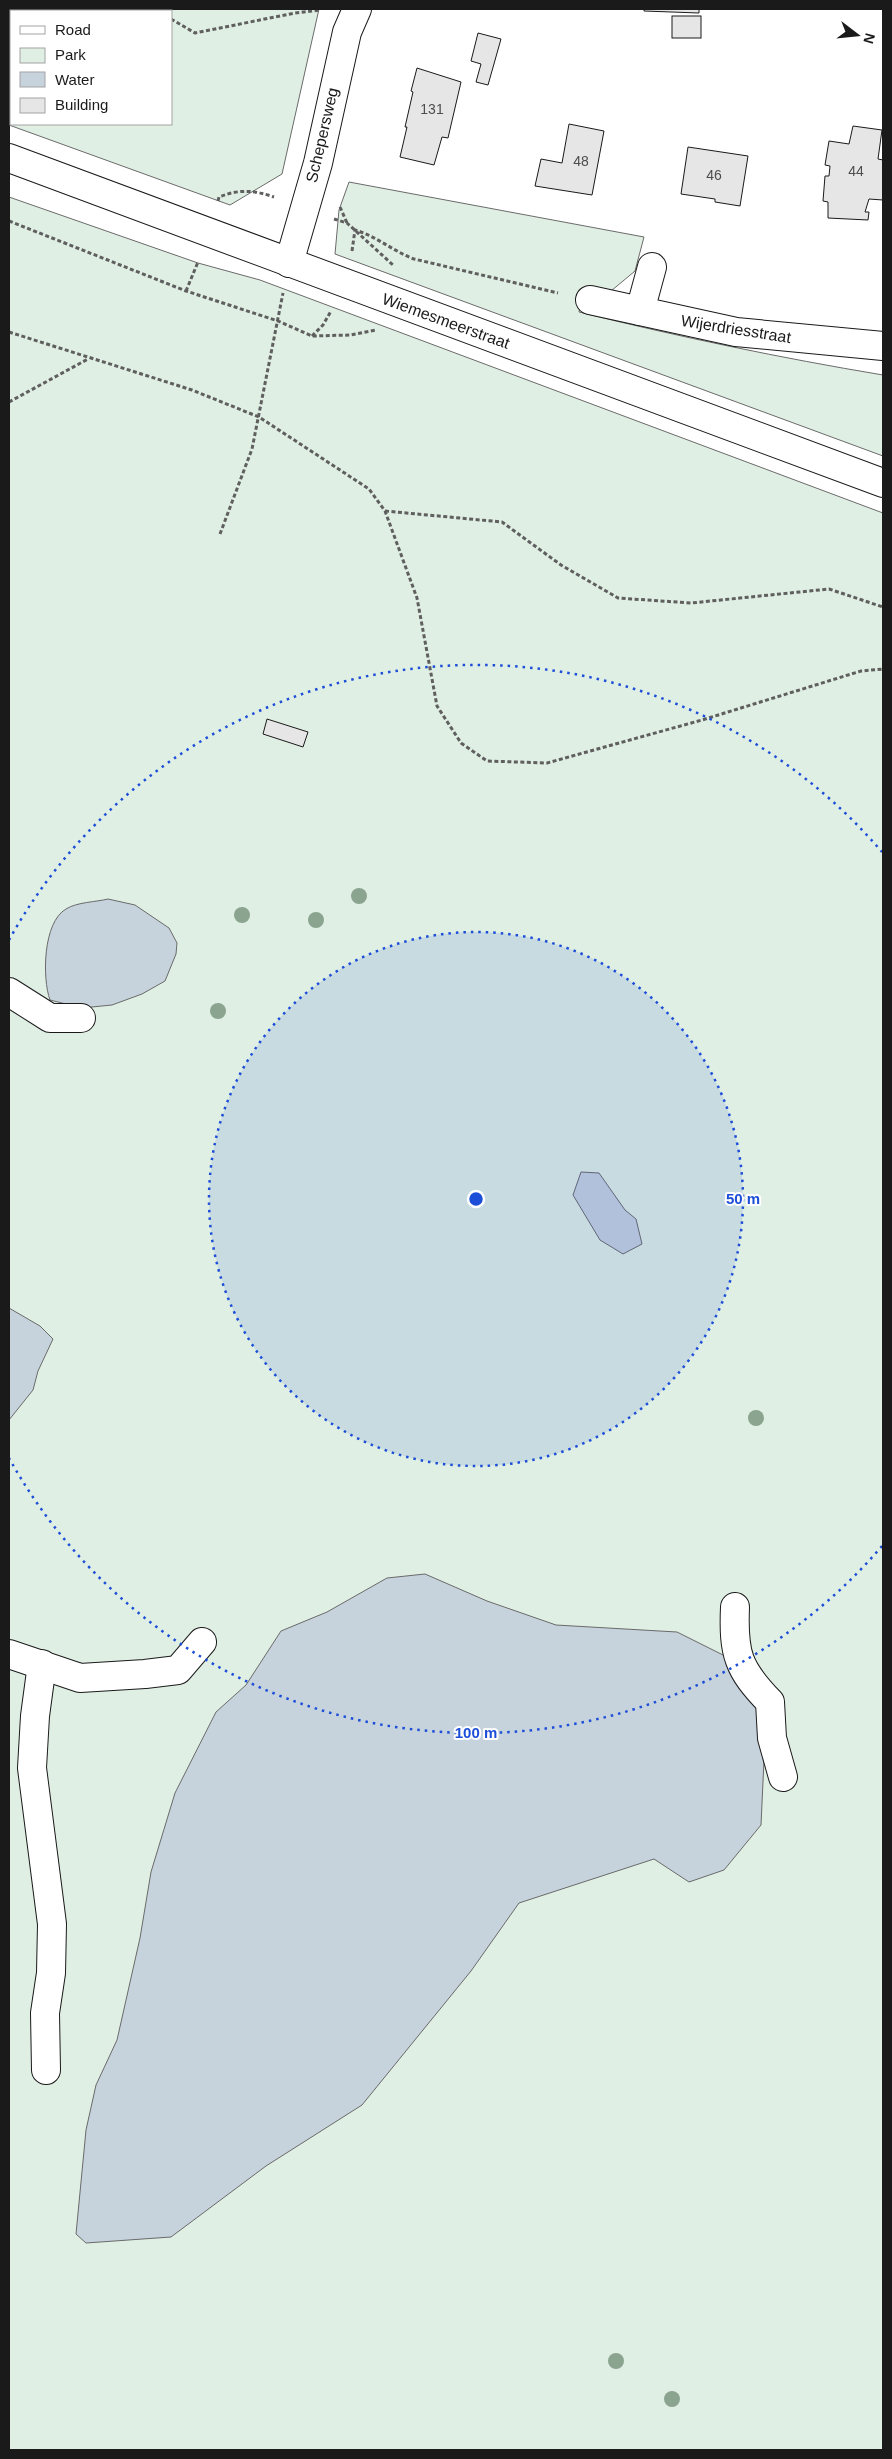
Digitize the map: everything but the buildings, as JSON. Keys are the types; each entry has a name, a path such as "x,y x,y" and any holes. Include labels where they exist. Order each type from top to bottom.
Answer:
{"main road":[{"name":"Schepersweg","path":"289,263 318,162 346,32 358,9"},
{"name":"Wiemesmeerstraat","path":"9,158 883,483"},
{"path":"640,311 652,267"},
{"name":"Wijerdriesstraat","path":"590,300 736,332 883,346"},
{"path":"9,992 50,1018 81,1018"},
{"path":"735,1607 734,1627 739,1663 756,1687 770,1702 772,1738 783,1778"},
{"path":"9,1654 80,1678 145,1674 178,1670 202,1642"},
{"path":"42,1664 35,1716 32,1768 52,1924 51,1973 45,2013 46,2070"}],"path":[{"path":"172,20 195,33 295,13 328,9"},
{"path":"217,204 220,197 234,191 257,191 347,223 394,266"},
{"path":"9,221 186,291 278,321 312,336 350,335 382,329"},
{"path":"349,259 355,230"},
{"path":"355,230 371,234 394,251 414,259 559,293"},
{"path":"186,291 200,256"},
{"path":"312,336 323,325 334,304"},
{"path":"220,534 252,449 278,321"},
{"path":"9,332 89,359 192,390 259,417 369,489 385,511 417,598 437,706 461,743 487,761 547,763 861,671 883,669"},
{"path":"9,402 89,359"},
{"path":"385,511 502,522 561,565 618,598 691,604 829,589 883,607"}],"green space":[{"path":"9,9 319,9 282,174 230,205 9,125"},
{"path":"349,182 644,237 635,271 611,291 583,292 579,312 807,362 883,375 883,456 335,254 339,210"},
{"path":"9,197 198,263 260,280 883,513 883,2450 9,2450"}],"water":[{"path":"108,899 135,905 169,928 177,943 176,954 165,981 142,994 112,1005 82,1008 50,1000 46,978 46,951 58,916 70,907"},
{"path":"581,1172 599,1173 625,1210 636,1219 642,1244 623,1254 600,1240 573,1195"},
{"path":"9,1308 40,1326 53,1339 38,1371 33,1390 9,1420"},
{"path":"425,1574 487,1601 556,1625 677,1632 739,1663 772,1723 764,1760 761,1825 724,1870 689,1882 654,1859 519,1903 471,1971 362,2105 266,2166 171,2237 86,2243 76,2234 86,2130 96,2085 117,2040 140,1938 151,1872 175,1793 216,1712 246,1685 281,1631 327,1612 387,1578"}]}
